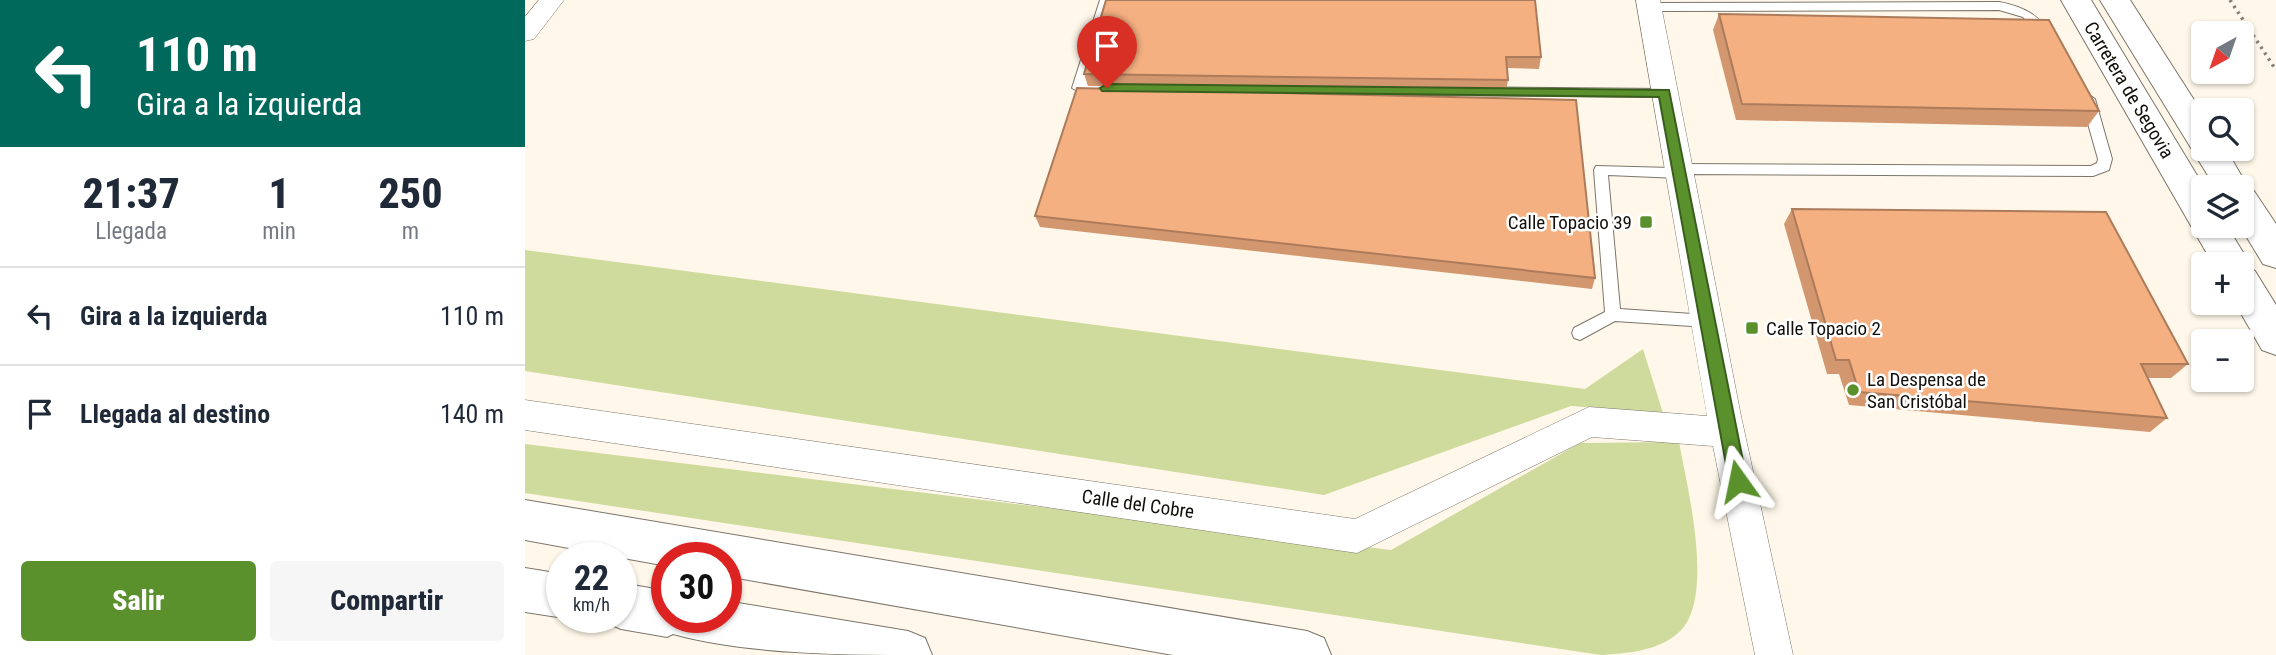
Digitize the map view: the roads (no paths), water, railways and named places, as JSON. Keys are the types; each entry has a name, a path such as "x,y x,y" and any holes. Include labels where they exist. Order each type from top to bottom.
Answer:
{"highway":[{"name":"Carretera de Segovia","path":"2075,0 2191,196"},
{"name":"Carretera de Segovia","path":"2119,4 2191,121"},
{"path":"2254,219 2276,254"},
{"path":"2254,301 2276,339"},
{"path":"525,520 1307,655"},
{"path":"525,590 546,593"},
{"path":"742,627 908,655"}],"street":[{"path":"525,33 552,0"},
{"path":"1648,4 1728,432 1774,655"},
{"name":"Calle del Cobre","path":"525,415 1357,536 1589,422 1728,432"}],"lane":[{"path":"1106,0 1079,88 1665,93"},
{"path":"1648,4 1999,6 2018,9 2034,17 2055,50"},
{"path":"1613,315 1601,170 2093,170 2104,166 2101,139 2091,103 2077,82"},
{"path":"1580,333 1613,315 1707,321"}],"place":[{"name":"Calle Topacio 39","path":"1646,222"},
{"name":"Calle Topacio 2","path":"1752,328"},
{"name":"La Despensa de San Cristóbal","path":"1853,390"}]}
